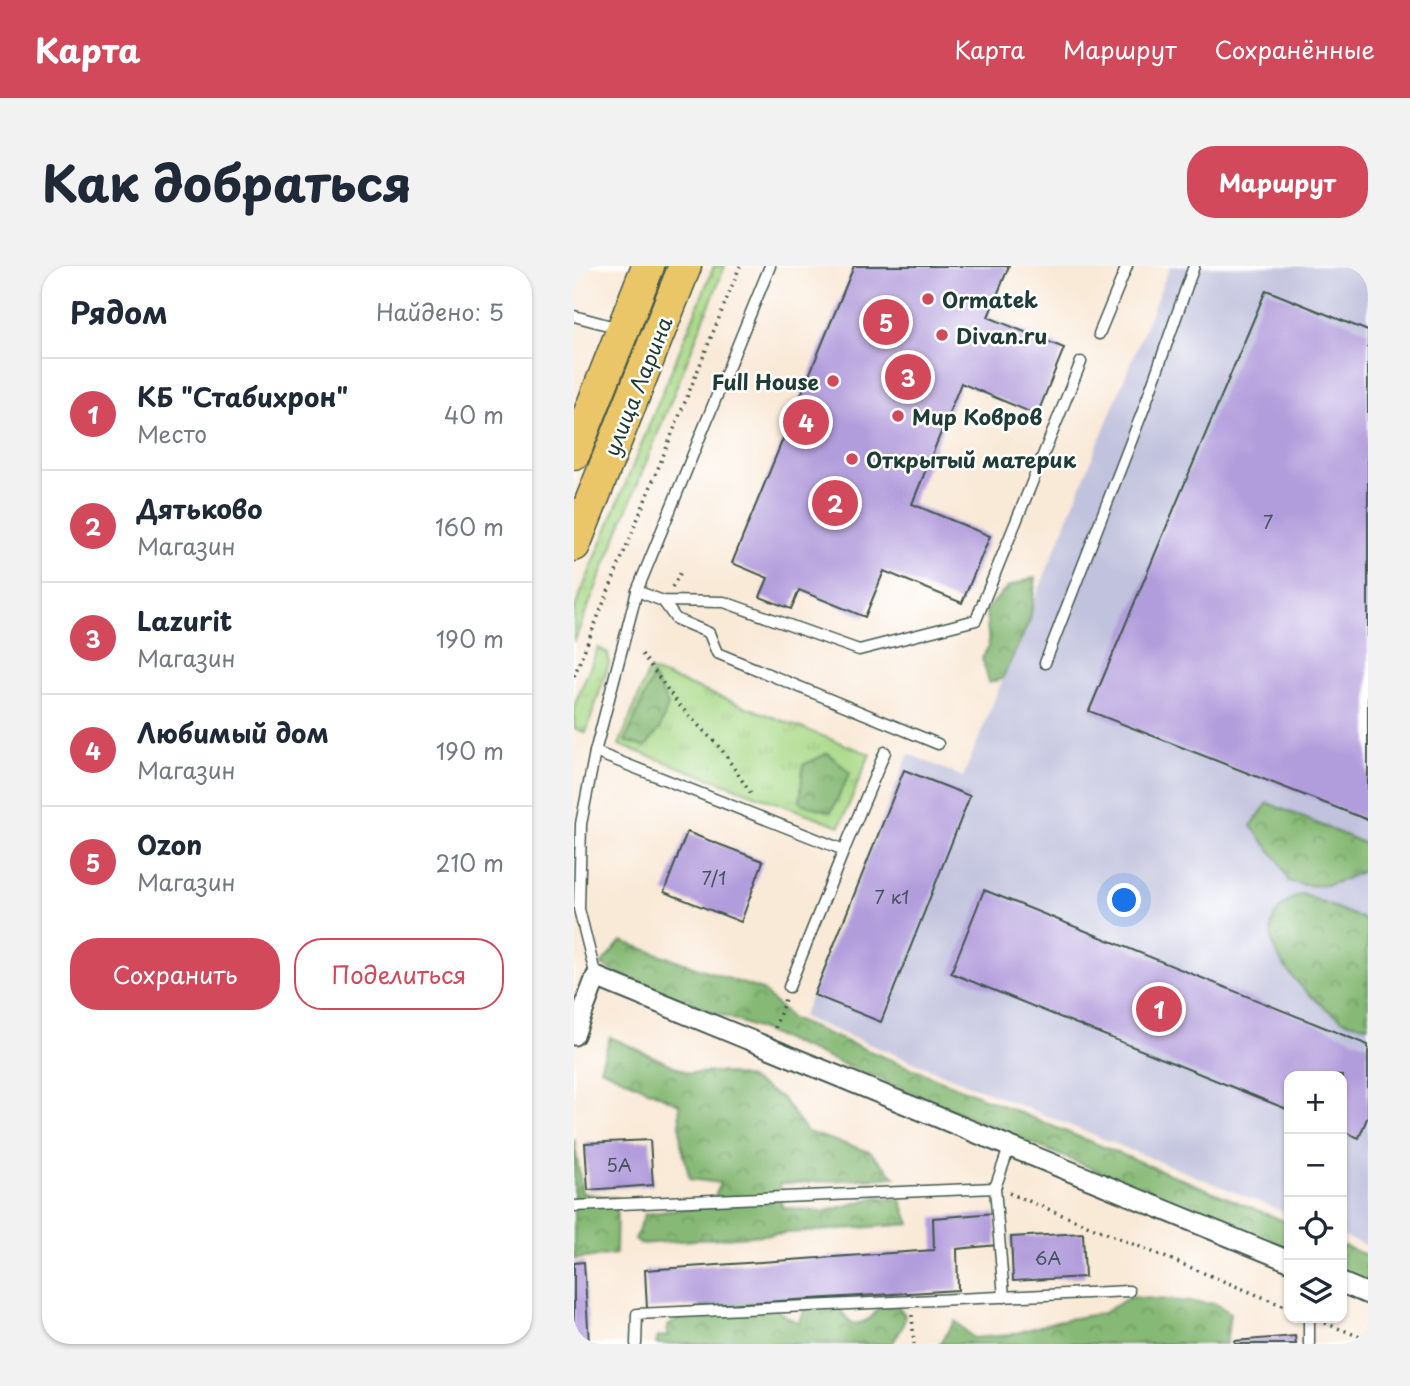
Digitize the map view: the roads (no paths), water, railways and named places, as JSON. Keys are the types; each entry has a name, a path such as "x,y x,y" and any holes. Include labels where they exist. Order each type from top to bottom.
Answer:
{"main road":[{"name":"улица Ларина","path":"574,453 648,266"},
{"name":"улица Ларина","path":"574,545 685,266"}],"street":[{"path":"574,1035 596,976 1287,1260"},
{"path":"1347,1285 1368,1293"}],"lane":[{"path":"596,976 579,909 581,824 595,752 637,591 770,266"},
{"path":"1099,334 1127,266"},
{"path":"1045,663 1144,408 1194,266"},
{"path":"574,316 623,329"},
{"path":"637,591 663,601 724,602 859,650 976,620 1082,362"},
{"path":"663,601 676,619 709,633 717,653 938,744"},
{"path":"595,752 844,850"},
{"path":"789,987 885,752"},
{"path":"1004,1297 995,1188 1010,1145"},
{"path":"574,1206 995,1188"},
{"path":"636,1344 637,1314 1129,1291"},
{"path":"1309,1323 1309,1344"}],"place":[{"name":"Ormatek","path":"928,299"},
{"name":"Ozon","path":"886,322"},
{"name":"Divan.ru","path":"942,335"},
{"name":"Lazurit","path":"908,377"},
{"name":"Full House","path":"833,381"},
{"name":"Мир Ковров","path":"898,416"},
{"name":"Любимый дом","path":"806,422"},
{"name":"Открытый материк","path":"852,459"},
{"name":"Дятьково","path":"835,503"},
{"name":"КБ \"Стабихрон\"","path":"1159,1009"}]}
